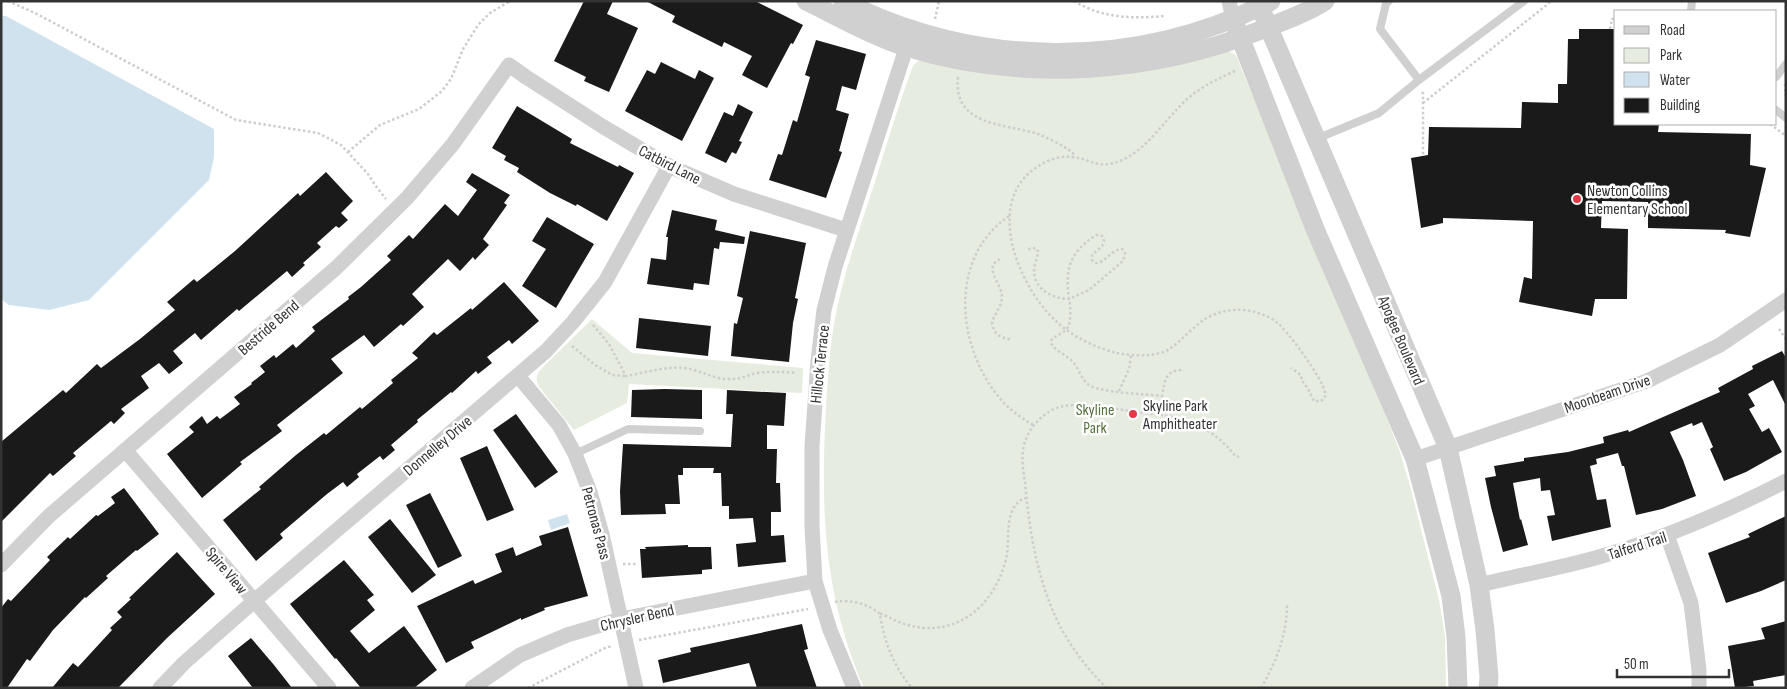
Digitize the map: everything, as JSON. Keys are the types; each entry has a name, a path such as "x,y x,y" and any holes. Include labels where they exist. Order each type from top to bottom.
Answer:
{"street":[{"path":"806,1 873,34 909,38 943,38 1009,51 1092,52 1136,46 1179,37 1231,10 1262,3"},
{"path":"843,1 909,38 959,60 1025,68 1095,69 1147,62 1240,39 1292,18 1325,1"},
{"name":"Apogee Boulevard","path":"1262,3 1268,28 1448,448 1479,585 1486,630 1488,688"},
{"path":"1231,10 1240,39 1315,229 1415,459 1451,596 1456,637 1458,688"},
{"name":"Hillock Terrace","path":"854,688 830,630 815,580 812,528 812,446 818,360 824,310 846,230 909,38"},
{"name":"Catbird Lane","path":"509,65 602,126 669,166 734,194 846,230"},
{"name":"Bestride Bend","path":"1,565 49,516 336,268 407,198 453,144 509,65"},
{"name":"Donnelley Drive","path":"160,688 184,663 254,601 546,351 573,322 605,282 669,166"},
{"name":"Moonbeam Drive","path":"1415,459 1647,381 1720,345 1786,300"},
{"name":"Petronas Pass","path":"518,376 559,425 575,454 590,492 636,688"},
{"name":"Spire View","path":"125,450 329,688"},
{"name":"Talferd Trail","path":"1479,585 1602,556 1667,535 1738,506 1786,481"},
{"path":"1667,535 1691,603 1698,660 1699,688"},
{"name":"Chrysler Bend","path":"472,688 520,656 567,635 620,619 815,580"}],"lane":[{"path":"1389,1 1386,4 1380,29 1419,80"},
{"path":"1316,139 1379,113 1419,80 1524,1"},
{"path":"1777,77 1786,64"},
{"path":"575,454 628,429 700,431"}],"path":[{"path":"8,1 37,14 236,120 318,133 341,145 368,174 388,200"},
{"path":"348,152 380,125 419,109 442,91 451,79 463,49 478,25 490,13 510,1"},
{"path":"934,23 940,1"},
{"path":"1074,1 1096,12 1118,17 1164,16"},
{"path":"1423,103 1550,1"},
{"path":"1610,29 1612,19 1614,19"},
{"path":"1236,70 1209,83 1198,91 1181,105 1151,138 1122,160 1114,163 1098,164 1073,157 1063,157 1045,162 1028,174 1021,181 1014,194 1009,216 1016,258 1026,284 1040,305 1066,329 1086,342 1101,348 1132,355 1155,354 1165,351 1176,344 1201,321 1212,315 1235,310 1249,311 1275,321 1284,329 1307,360 1324,389 1326,396 1324,399 1314,401 1302,381 1301,375 1291,368"},
{"path":"959,71 958,93 960,101 969,112 985,121 1039,135 1073,152 1073,157"},
{"path":"1786,83 1784,90 1786,100"},
{"path":"1416,96 1423,91 1423,156"},
{"path":"1771,125 1786,136"},
{"path":"1009,216 990,231 978,249 968,280 965,310 970,341 975,357 987,381 999,398 1033,425"},
{"path":"1028,249 1037,249 1038,256 1034,267 1034,275 1042,289 1050,296 1063,299 1069,298 1090,290 1123,261 1125,256 1123,251 1116,250 1101,263 1095,263 1092,260 1092,255 1102,246 1104,239 1099,235 1093,237 1074,255 1069,265 1067,277 1069,298 1071,311 1066,329 1052,339 1052,346 1071,360 1089,385 1100,389 1162,396 1169,373 1175,370 1184,370"},
{"path":"1000,259 996,261 992,268 993,276 1001,288 1002,298 1000,307 993,318 992,327 997,335 1010,339"},
{"path":"593,325 609,344 626,376"},
{"path":"1779,329 1786,339"},
{"path":"572,346 612,376 626,376 667,368 685,368 726,380 740,379 757,373 797,373"},
{"path":"1119,391 1129,368 1132,355"},
{"path":"1107,688 1073,648 1053,612 1044,589 1034,549 1026,498 1023,452 1033,425 1052,410 1071,405 1170,415 1206,428 1225,444 1236,457 1241,456"},
{"path":"841,601 866,605 880,614 908,626 925,629 949,626 963,620 974,612 988,597 1000,576 1008,551 1008,523 1010,516 1016,504 1026,498"},
{"path":"621,565 638,564"},
{"path":"1261,688 1278,653 1286,622 1287,605"},
{"path":"634,640 809,608"},
{"path":"880,614 892,658 912,688"},
{"path":"528,688 604,648 614,646"}],"green space":[{"name":"Skyline Park","path":"1226,50 1236,55 1400,452 1439,600 1445,636 1446,688 864,688 841,623 829,560 824,496 824,463 829,368 834,323 845,278 913,66 920,59"},
{"path":"592,319 632,353 803,368 802,393 629,384 627,403 574,430 539,387 537,377 542,368"}],"water":[{"path":"1,16 6,16 214,129 214,157 209,180 89,300 49,310 9,305 1,299"},
{"path":"567,514 570,523 551,530 548,520"}],"building":[{"path":"584,1 613,1 607,14 638,28 609,92 584,81 586,77 554,61"},
{"path":"646,1 755,1 803,25 767,88 742,75 752,56 724,42 722,47 672,22 675,16"},
{"path":"1579,29 1614,29 1614,125 1659,125 1658,132 1751,134 1750,165 1766,168 1750,237 1725,233 1726,230 1648,228 1648,202 1602,201 1601,228 1628,229 1627,299 1595,299 1592,316 1519,302 1524,277 1532,279 1533,221 1443,218 1443,223 1421,228 1411,158 1428,155 1429,127 1521,128 1522,102 1558,103 1558,84 1567,84 1568,39 1579,39"},
{"path":"816,40 866,54 856,90 842,86 836,110 849,114 839,151 842,152 826,198 769,180 778,154 782,155 793,120 797,122 810,77 805,75"},
{"path":"661,62 695,79 699,70 714,78 682,141 625,111 647,70 655,74"},
{"path":"738,104 753,112 739,141 742,142 736,154 732,152 726,163 705,153 724,112 733,116"},
{"path":"517,106 572,139 570,143 634,173 607,221 577,204 576,206 550,193 517,172 519,168 504,160 506,156 492,148"},
{"path":"326,172 353,201 341,213 348,220 339,228 336,226 317,243 321,247 303,263 305,265 292,277 287,271 239,311 237,309 201,340 195,333 173,351 183,363 169,374 159,363 141,376 149,388 121,409 125,413 114,424 111,421 73,453 76,456 53,476 50,473 1,522 1,442 63,390 66,393 97,364 101,368 175,310 167,302 194,279 197,282 235,251 298,193 300,196"},
{"path":"472,173 510,195 504,203 507,205 483,239 489,245 475,260 473,257 460,271 448,259 412,294 424,307 403,326 401,324 374,347 364,335 331,359 343,373 277,425 282,431 240,462 242,464 202,498 167,454 194,432 189,427 202,416 207,424 217,416 220,419 240,404 234,397 265,372 260,366 274,355 276,358 293,344 296,348 315,331 312,327 349,299 348,297 391,260 387,256 409,235 413,239 445,204 458,216 477,190 466,182"},
{"path":"672,210 717,220 715,230 745,237 744,244 720,242 719,249 714,248 709,285 694,283 693,290 647,284 651,258 666,260 668,237 666,237"},
{"path":"547,217 594,244 556,308 522,286 546,249 532,241"},
{"path":"750,231 806,243 795,298 798,299 793,323 789,362 731,356 734,323 737,324 743,298 737,296"},
{"path":"504,282 539,321 512,344 509,340 487,357 492,363 478,374 476,371 452,393 417,420 418,422 391,445 395,450 383,460 380,456 357,474 359,477 347,487 343,482 327,494 280,534 283,538 256,561 223,520 261,489 259,487 296,455 324,433 326,435 360,407 362,409 393,383 391,380 418,358 412,353 434,332 437,335 471,308 472,310"},
{"path":"639,318 711,326 708,356 636,348"},
{"path":"1782,351 1786,358 1786,406 1773,380 1748,394 1755,406 1749,409 1762,432 1769,428 1782,452 1746,472 1724,481 1710,449 1713,447 1702,422 1693,426 1692,423 1670,432 1683,460 1696,496 1662,509 1636,515 1624,466 1622,466 1618,453 1596,459 1597,464 1590,466 1597,500 1606,499 1611,527 1552,541 1547,516 1555,515 1550,490 1541,491 1540,478 1513,483 1520,520 1528,545 1503,552 1485,478 1496,476 1494,466 1524,461 1524,458 1568,452 1604,443 1603,437 1628,430 1629,432 1720,392 1718,388 1753,369 1752,366"},
{"path":"632,390 702,390 702,419 631,417"},
{"path":"727,390 786,393 784,426 767,425 767,449 777,449 776,483 780,483 781,512 771,512 771,536 784,535 786,562 738,567 736,544 756,542 753,518 729,519 729,506 722,506 721,473 713,473 714,468 683,468 683,475 678,475 680,504 665,504 666,514 621,515 620,491 623,444 731,447 733,414 726,414"},
{"path":"516,414 558,472 535,488 493,430"},
{"path":"487,446 514,510 487,521 460,458"},
{"path":"124,488 159,534 136,550 106,576 108,578 85,597 53,630 30,661 27,659 7,688 1,688 1,608 8,599 11,601 50,560 47,557 68,537 70,539 96,515 98,516 115,503 111,497"},
{"path":"430,493 462,556 438,568 406,505"},
{"path":"1786,516 1786,580 1726,603 1708,553 1750,537 1748,534"},
{"path":"390,519 436,575 412,593 368,537"},
{"path":"568,527 588,596 544,608 545,610 521,620 521,618 471,642 474,648 446,663 417,606 473,580 475,584 502,572 495,554 513,547 516,556 542,545 539,536"},
{"path":"688,545 688,547 711,547 712,569 702,570 702,574 642,578 640,549 646,549 645,547"},
{"path":"177,552 215,594 167,638 118,688 52,688 73,663 78,667 112,630 110,628 122,617 117,612 131,599 129,598"},
{"path":"344,560 374,595 367,600 375,610 350,631 369,653 404,626 437,670 414,688 361,688 290,604"},
{"path":"1786,621 1786,675 1753,681 1754,686 1735,688 1728,646 1765,639 1761,628"},
{"path":"802,624 808,649 804,650 817,688 757,688 749,663 663,683 658,660 691,652 690,648"},
{"path":"251,638 292,688 253,688 228,656"}],"place":[{"name":"Newton Collins Elementary School","path":"1577,199"},
{"name":"Skyline Park Amphitheater","path":"1133,414"}]}
